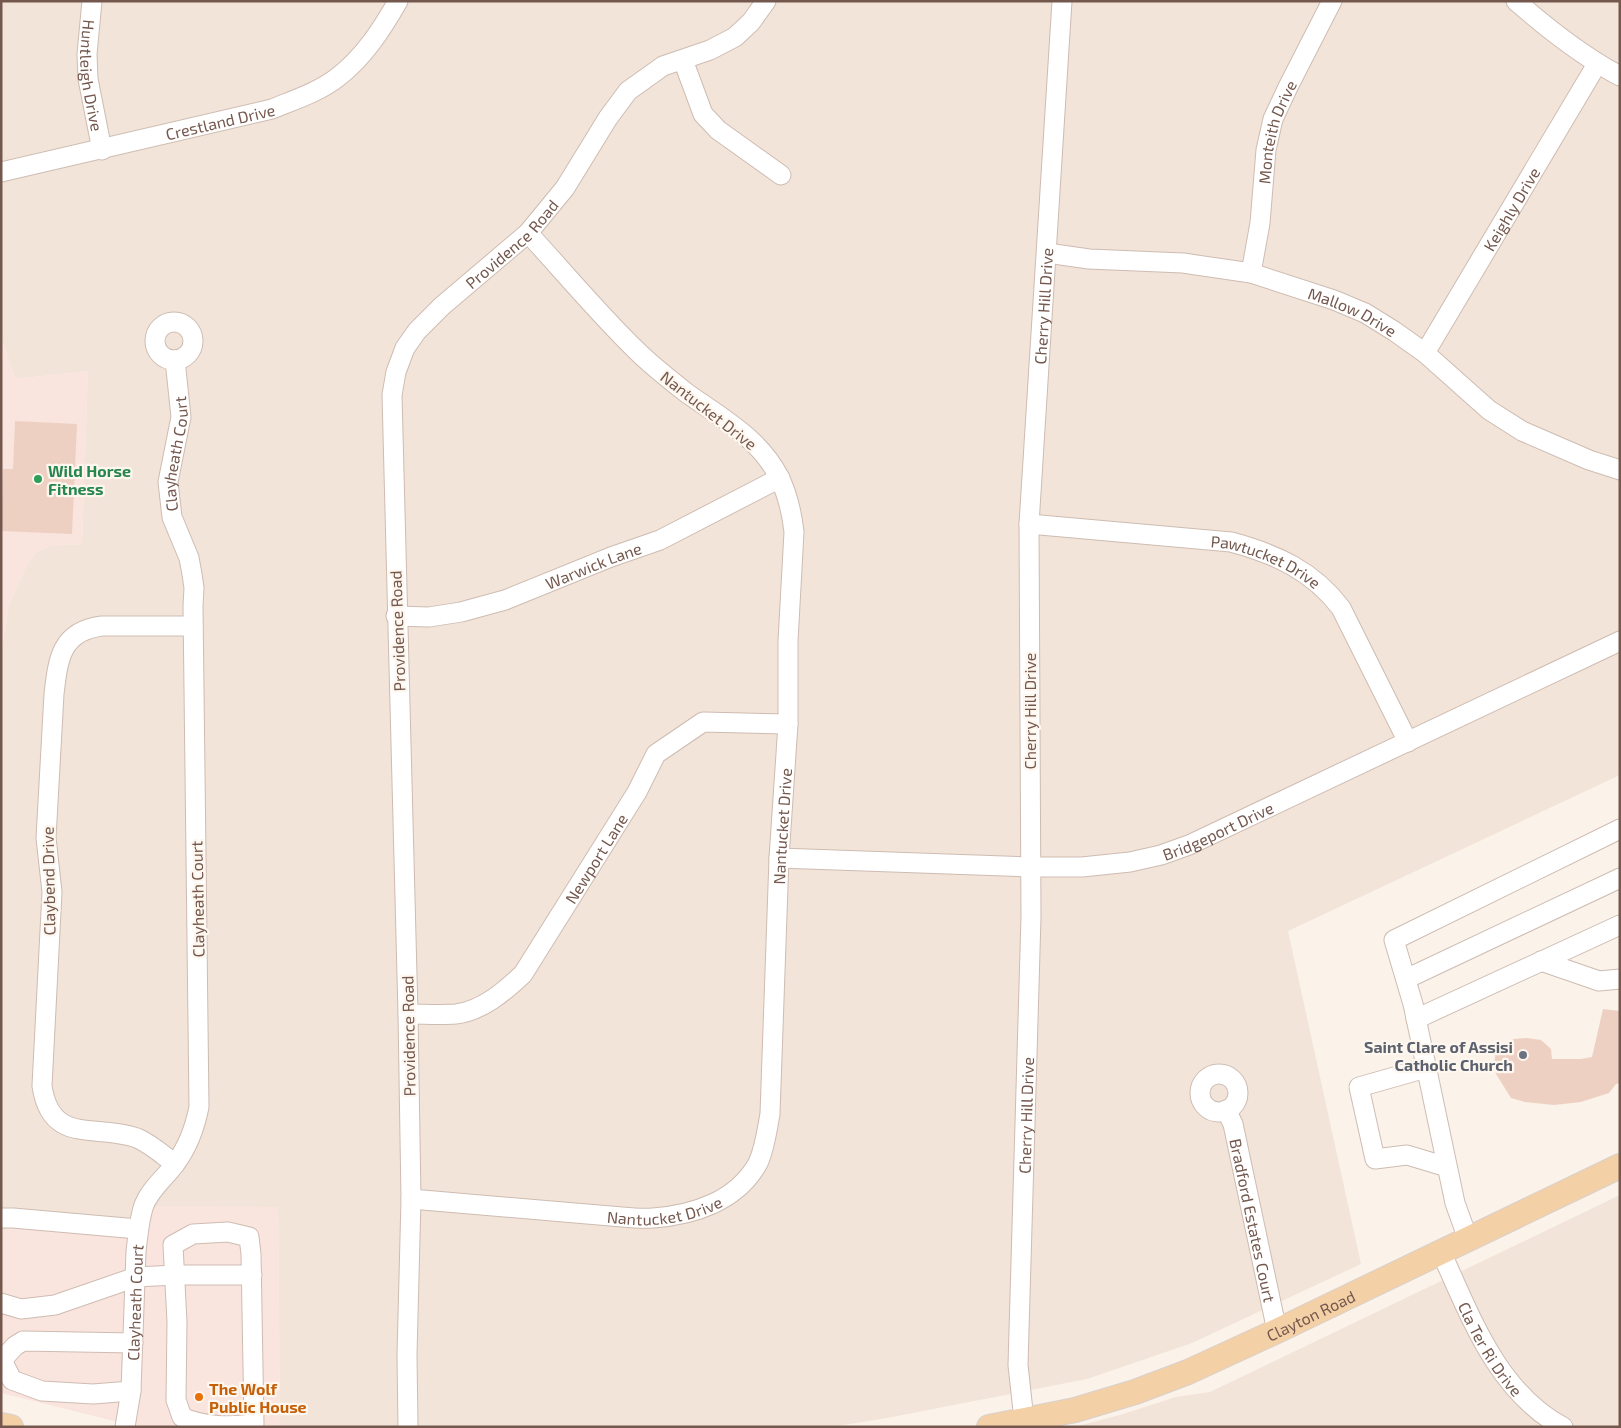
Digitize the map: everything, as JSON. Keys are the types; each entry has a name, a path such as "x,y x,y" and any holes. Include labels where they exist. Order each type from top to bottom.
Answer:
{"main road":[{"name":"Clayton Road","path":"989,1427 1075,1410 1135,1392 1188,1372 1278,1331 1620,1166"},
{"path":"1,1425 11,1427"}],"street":[{"name":"Huntleigh Drive","path":"92,1 88,40 88,79 102,150"},
{"name":"Crestland Drive","path":"1,172 272,109 306,96 338,78 363,54 384,25 398,1"},
{"name":"Providence Road","path":"408,1427 407,1355 411,1199 408,1014 396,616 392,395 396,372 405,348 416,331 442,306 528,234 565,188 608,118 628,91 663,66 710,50 735,37 750,22 766,1"},
{"name":"Cherry Hill Drive","path":"1024,1420 1018,1365 1030,917 1029,524 1062,1"},
{"name":"Monteith Drive","path":"1251,273 1260,223 1266,150 1273,119 1332,1"},
{"path":"1516,1 1572,47 1597,64 1620,76"},
{"path":"683,60 703,114 718,130 781,175"},
{"name":"Keighly Drive","path":"1425,353 1597,64"},
{"name":"Nantucket Drive","path":"411,1199 652,1219 709,1207 730,1196 746,1179 758,1162 765,1141 770,1114 779,858 788,724 788,641 794,532 792,516 780,478 769,459 752,441 653,367 584,296 528,234"},
{"name":"Mallow Drive","path":"1047,253 1090,259 1183,263 1251,273 1334,300 1365,313 1425,353 1489,410 1522,431 1589,460 1620,470"},
{"name":"Clayheath Court","path":"125,1427 131,1391 138,1229 144,1205 153,1188 175,1164 187,1144 200,1107 194,588 189,558 172,517 168,482 181,417 175,360"},
{"name":"Warwick Lane","path":"396,616 429,617 461,612 505,600 611,557 660,540 780,478"},
{"name":"Pawtucket Drive","path":"1029,524 1231,542 1256,549 1296,568 1320,584 1341,608 1408,742"},
{"name":"Claybend Drive","path":"175,1164 138,1138 120,1133 76,1129 66,1126 54,1116 45,1101 42,1086 52,892 46,838 54,694 62,654 73,635 88,628 102,626 193,626"},
{"name":"Bridgeport Drive","path":"779,858 1030,867 1082,867 1130,862 1161,855 1189,845 1620,641"},
{"name":"Newport Lane","path":"408,1014 457,1014 480,1006 503,992 523,974 637,792 656,754 704,722 788,724"},
{"path":"1468,1239 1455,1203 1414,1011 1394,940 1620,829"},
{"path":"1406,979 1620,878"},
{"path":"1414,1011 1541,962 1620,925"},
{"path":"1541,962 1599,981 1620,979"},
{"path":"1426,1068 1359,1087 1375,1159 1407,1156 1447,1167"},
{"name":"Bradford Estates Court","path":"1226,1110 1233,1124 1278,1331"},
{"path":"1,1218 138,1229"},
{"path":"228,1232 249,1237 252,1275 254,1424 240,1426 193,1422 182,1417 176,1400 176,1275 173,1245 193,1234 228,1232"},
{"name":"Cla Ter Ri Drive","path":"1441,1252 1470,1315 1499,1368 1524,1397 1546,1418 1563,1427"},
{"path":"1,1303 21,1310 55,1305 136,1277 252,1275"},
{"path":"131,1391 92,1394 42,1391 12,1380 2,1359 15,1346 24,1341 133,1343"}],"shaded area":[{"path":"1,1 1620,1 1620,775 1288,931 1361,1264 1192,1343 1087,1379 831,1427 280,1427 278,1207 118,1236 26,1228 1,1230 1,654 9,605 27,565 37,551 51,546 82,544 88,371 15,379 1,337"},
{"path":"1,337 15,379 88,371 82,544 51,546 37,551 27,565 9,605 1,654"},
{"path":"1620,1195 1620,1427 1074,1427 1176,1397 1210,1392"},
{"path":"157,1206 278,1207 280,1427 138,1427 1,1393 1,1230 26,1228 118,1236"}],"building":[{"name":"Wild Horse Fitness","path":"15,421 77,424 72,534 1,531 3,469 13,469"},
{"name":"Saint Clare of Assisi Catholic Church","path":"1603,1009 1620,1011 1620,1083 1616,1084 1609,1093 1581,1102 1554,1105 1525,1102 1511,1098 1496,1074 1494,1063 1496,1052 1503,1045 1514,1039 1527,1038 1541,1040 1551,1049 1552,1059 1592,1057"}],"place":[{"name":"Wild Horse Fitness","path":"38,479"},
{"name":"Saint Clare of Assisi Catholic Church","path":"1523,1055"},
{"name":"The Wolf Public House","path":"199,1397"}]}
